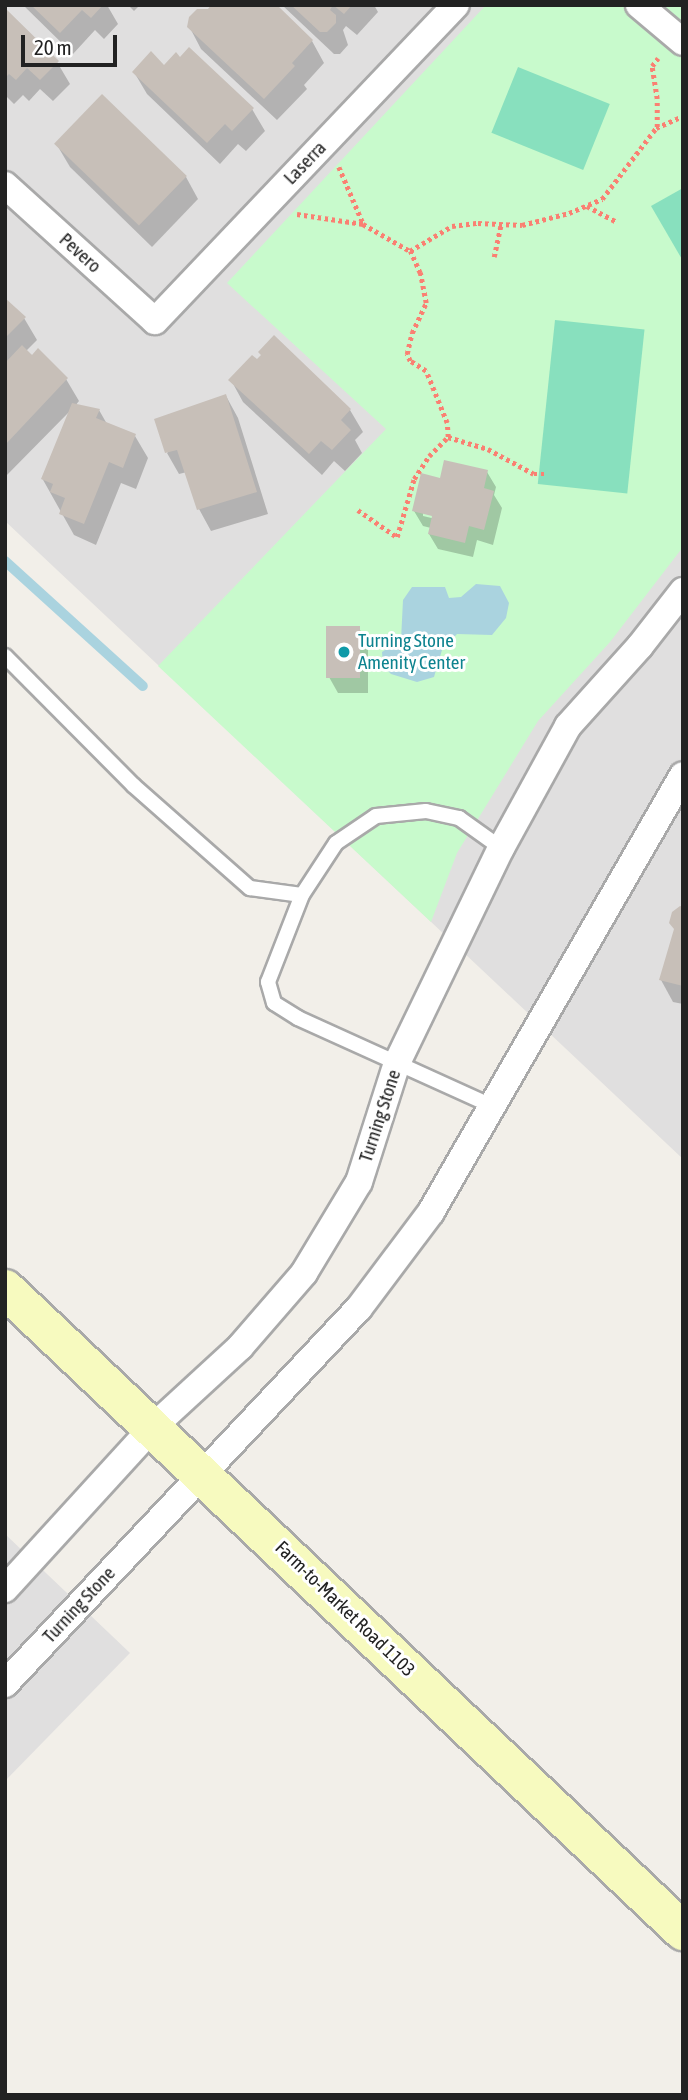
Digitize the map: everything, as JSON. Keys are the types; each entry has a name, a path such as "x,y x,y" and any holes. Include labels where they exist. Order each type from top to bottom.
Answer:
{"main road":[{"name":"Farm-to-Market Road 1103","path":"5,1289 683,1931"}],"street":[{"name":"Laserra","path":"155,321 456,5"},
{"path":"639,5 679,38"},
{"name":"Pevero","path":"5,185 155,321"},
{"name":"Turning Stone","path":"5,1589 152,1429 240,1347 304,1273 359,1182 397,1063 501,848 568,726 640,646 683,591"},
{"name":"Turning Stone","path":"5,1684 359,1308 431,1212 683,775"}],"lane":[{"path":"5,656 133,785 250,888 302,895"},
{"path":"492,1106 298,1018 274,1003 268,982 302,895 336,843 376,816 426,811 459,818 501,848"}],"path":[{"path":"656,128 657,99 652,66 679,38"},
{"path":"410,251 452,226 522,225 602,199 656,128 683,116"},
{"path":"319,148 342,171 348,194 363,224"},
{"path":"274,195 298,214 363,224 410,251 420,273 426,303 412,333 407,354 410,361 426,371 447,423 449,437"},
{"path":"587,206 617,222"},
{"path":"494,257 501,224"},
{"path":"449,437 488,449 534,474 547,474"},
{"path":"358,510 397,537 414,479 429,456 449,437"}],"shaded area":[{"path":"5,5 683,5 683,1159 5,521"},
{"path":"5,1534 130,1653 5,1781"}],"green space":[{"path":"486,5 683,5 683,547 610,642 538,721 457,853 431,922 158,666 386,429 227,283"},
{"path":"518,67 610,104 583,170 491,133"},
{"path":"683,188 683,261 651,206"},
{"path":"555,320 645,329 627,494 538,484"}],"water":[{"path":"476,584 500,586 509,603 506,618 492,635 457,634 442,650 434,677 417,682 391,674 383,666 382,652 401,640 403,600 412,587 445,587 449,598 461,597"}],"building":[{"path":"31,5 103,5 91,18 82,10 60,33"},
{"path":"211,5 277,5 313,40 292,63 295,66 264,99 187,27 189,17 197,9 208,9"},
{"path":"291,5 333,5 330,10 336,15 336,23 327,32 320,32"},
{"path":"333,5 352,5 344,14"},
{"path":"5,8 59,61 40,80 27,68 16,80 9,74 5,78"},
{"path":"189,47 254,108 232,131 225,124 207,143 132,72 151,51 164,65 176,52 180,57"},
{"path":"102,94 187,176 139,226 54,144"},
{"path":"5,298 26,317 5,338"},
{"path":"274,335 351,409 341,420 351,430 332,450 321,441 309,454 228,380 252,355 257,359 261,355 258,352"},
{"path":"22,345 32,355 38,348 68,378 5,445 5,363"},
{"path":"226,394 257,492 197,510 177,450 165,453 154,419"},
{"path":"72,403 100,409 96,418 136,434 123,468 109,462 84,524 59,514 65,498 50,492 53,484 41,479"},
{"path":"444,460 488,470 484,488 494,491 484,530 469,526 465,543 428,534 432,516 412,511 421,473 440,478"},
{"name":"Turning Stone Amenity Center","path":"326,626 360,626 360,678 326,678"},
{"path":"680,906 683,907 683,986 659,980 674,929 669,923 672,912"}],"waterway":[{"path":"5,561 143,686"}],"place":[{"name":"Turning Stone Amenity Center","path":"344,652"}]}
